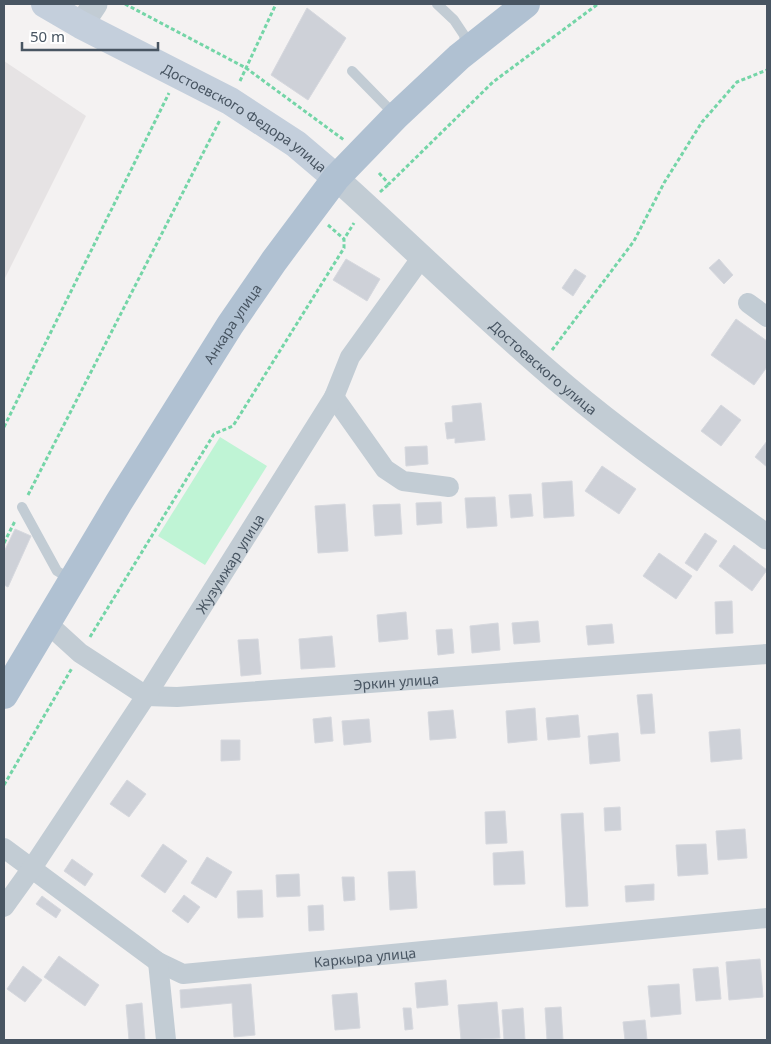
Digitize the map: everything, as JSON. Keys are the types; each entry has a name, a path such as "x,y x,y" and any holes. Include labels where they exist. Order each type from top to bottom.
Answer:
{"main road":[{"name":"Достоевского Федора улица","path":"45,4 88,15 178,74 230,101 296,144 336,178"},
{"name":"Анкара улица","path":"4,695 119,502 230,325 274,261 336,178 396,116 467,51 526,4"}],"street":[{"name":"Достоевского улица","path":"336,178 568,389 661,461 767,537"},
{"name":"Жузумжар улица","path":"4,907 146,696 334,397 350,357 422,257"},
{"path":"748,304 767,317"},
{"path":"334,397 385,469 403,481 448,487"},
{"path":"47,623 80,653 146,696"},
{"name":"Эркин улица","path":"146,696 177,697 767,654"},
{"name":"Каркыра улица","path":"4,848 158,962 183,974 767,918"},
{"path":"158,962 166,1040"}],"lane":[{"path":"437,4 454,20 464,35 467,51"},
{"path":"352,71 396,116"},
{"path":"22,507 57,571 73,580"}],"path":[{"path":"125,4 246,68 344,141"},
{"path":"4,543 230,101 276,4"},
{"path":"379,173 389,184 493,82 598,4"},
{"path":"541,365 634,240 664,183 702,122 737,82 767,70"},
{"path":"4,426 178,74"},
{"path":"4,785 80,653 214,434 233,426 344,248 344,239 356,220"},
{"path":"327,224 344,239"}],"shaded area":[{"path":"4,61 86,116 4,280"}],"green space":[{"path":"220,437 267,466 205,565 158,536"}],"building":[{"path":"307,8 346,38 308,100 271,75"},
{"path":"346,259 380,279 367,301 333,280"},
{"path":"719,259 733,275 724,284 709,268"},
{"path":"575,269 586,276 573,296 562,288"},
{"path":"736,319 767,341 767,367 754,385 711,355"},
{"path":"481,403 485,440 455,443 455,438 447,439 445,423 453,422 452,406"},
{"path":"721,405 741,420 721,446 701,431"},
{"path":"767,441 767,467 755,457"},
{"path":"427,446 428,464 406,466 405,447"},
{"path":"602,466 636,489 619,514 585,491"},
{"path":"572,481 574,516 544,518 542,483"},
{"path":"531,494 533,516 511,518 509,495"},
{"path":"495,497 497,526 467,528 465,498"},
{"path":"441,502 442,523 417,525 416,503"},
{"path":"345,504 348,551 318,553 315,506"},
{"path":"400,504 402,534 375,536 373,505"},
{"path":"15,529 31,536 8,587 4,585 4,552"},
{"path":"705,533 717,541 697,571 685,563"},
{"path":"734,545 767,570 752,591 719,566"},
{"path":"659,553 692,576 676,599 643,576"},
{"path":"732,601 733,633 716,634 715,602"},
{"path":"406,612 408,639 379,642 377,615"},
{"path":"538,621 540,642 514,644 512,623"},
{"path":"498,623 500,650 472,653 470,626"},
{"path":"612,624 614,643 588,645 586,626"},
{"path":"452,629 454,653 438,655 436,630"},
{"path":"332,636 335,667 301,669 299,639"},
{"path":"258,639 261,674 241,676 238,640"},
{"path":"652,694 655,733 641,734 637,695"},
{"path":"535,708 537,740 508,743 506,711"},
{"path":"453,710 456,738 430,740 428,712"},
{"path":"578,715 580,737 548,740 546,718"},
{"path":"331,717 333,741 315,743 313,719"},
{"path":"369,719 371,742 344,745 342,721"},
{"path":"740,729 742,759 711,762 709,732"},
{"path":"618,733 620,761 590,764 588,736"},
{"path":"221,740 240,740 240,760 221,761"},
{"path":"127,780 146,794 129,817 110,804"},
{"path":"620,807 621,830 605,831 604,808"},
{"path":"505,811 507,843 486,844 485,812"},
{"path":"583,813 588,906 566,907 561,814"},
{"path":"745,829 747,858 718,860 716,831"},
{"path":"163,844 187,861 165,893 141,876"},
{"path":"706,844 708,874 678,876 676,845"},
{"path":"523,851 525,884 494,885 493,853"},
{"path":"207,857 232,872 216,898 191,883"},
{"path":"72,859 93,874 85,886 64,871"},
{"path":"415,871 417,908 390,910 388,872"},
{"path":"299,874 300,896 277,897 276,875"},
{"path":"342,877 354,877 355,900 344,901"},
{"path":"654,884 654,900 626,902 625,886"},
{"path":"262,890 263,917 238,918 237,891"},
{"path":"184,895 200,907 188,923 172,911"},
{"path":"42,896 61,910 56,918 36,904"},
{"path":"323,905 324,930 309,931 308,906"},
{"path":"59,956 99,985 85,1006 44,977"},
{"path":"760,959 763,997 729,1000 726,962"},
{"path":"23,966 42,980 25,1002 7,989"},
{"path":"718,967 721,999 696,1001 693,969"},
{"path":"446,980 448,1005 417,1008 415,983"},
{"path":"251,984 255,1035 234,1037 232,1003 181,1008 180,990"},
{"path":"679,984 681,1014 651,1017 648,986"},
{"path":"357,993 360,1028 335,1030 332,995"},
{"path":"497,1002 500,1038 461,1040 458,1005"},
{"path":"142,1003 145,1040 129,1040 126,1005"},
{"path":"561,1007 563,1040 547,1040 545,1008"},
{"path":"403,1008 411,1008 413,1029 405,1030"},
{"path":"523,1008 525,1040 504,1040 502,1010"},
{"path":"645,1020 647,1040 625,1040 623,1022"}]}
